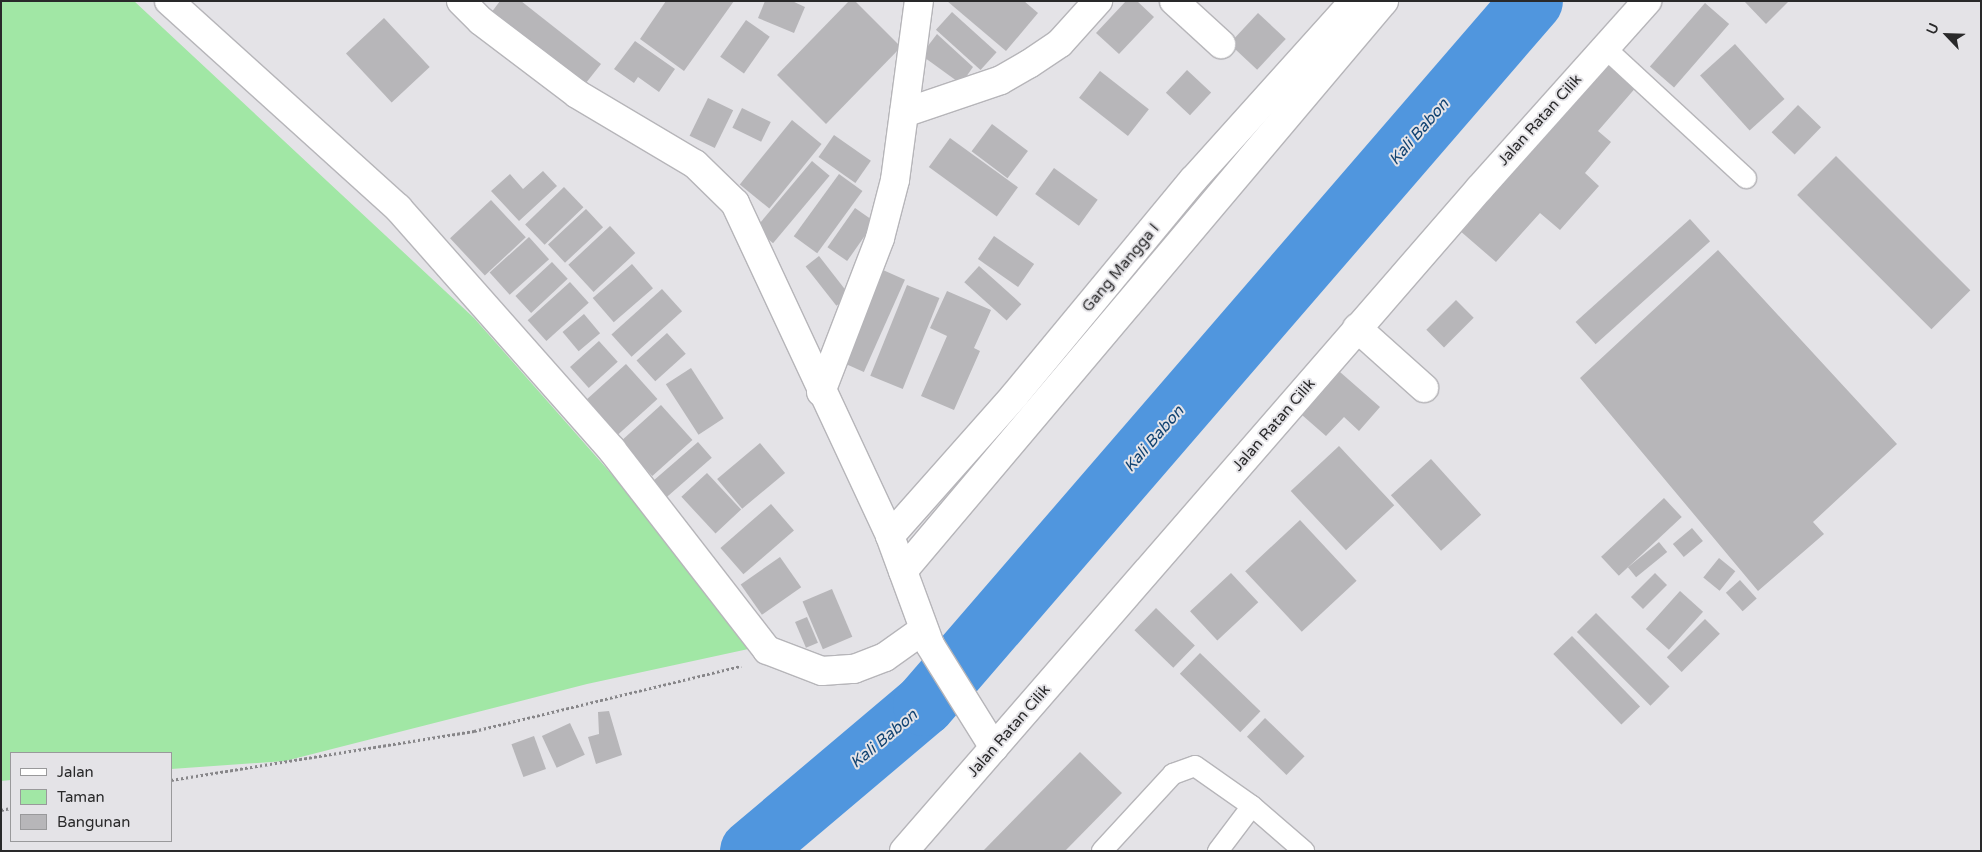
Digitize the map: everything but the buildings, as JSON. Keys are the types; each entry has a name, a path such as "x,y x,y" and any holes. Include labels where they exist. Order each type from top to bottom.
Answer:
{"street":[{"path":"169,1 398,208 612,450 767,650 822,671 854,669 885,657 926,637"},
{"path":"461,1 481,21 578,94 695,164 735,202 821,392 890,536 926,637 976,722 994,748"},
{"path":"821,392 880,238 895,180 919,1"},
{"path":"904,114 1001,80 1022,68 1060,44 1098,1"},
{"path":"1174,1 1221,44"},
{"name":"Gang Mangga I","path":"890,536 1015,395 1193,180 1337,38 1354,1"},
{"path":"903,571 1337,38 1384,1"},
{"name":"Jalan Ratan Cilik","path":"904,851 1365,334 1605,48 1647,1"},
{"path":"1365,334 1424,388"}],"lane":[{"path":"1605,48 1746,178"},
{"path":"1102,851 1174,774 1195,766 1252,806 1304,851"},
{"path":"1218,851 1252,806"}],"path":[{"path":"172,780 474,730 702,673 734,671 767,650"}],"green space":[{"path":"1,1 134,1 474,318 682,554 753,648 587,684 285,761 172,769 172,752 10,752 10,780 1,781"}],"waterway":[{"name":"Kali Babon","path":"751,851 924,705 1532,1"}]}
